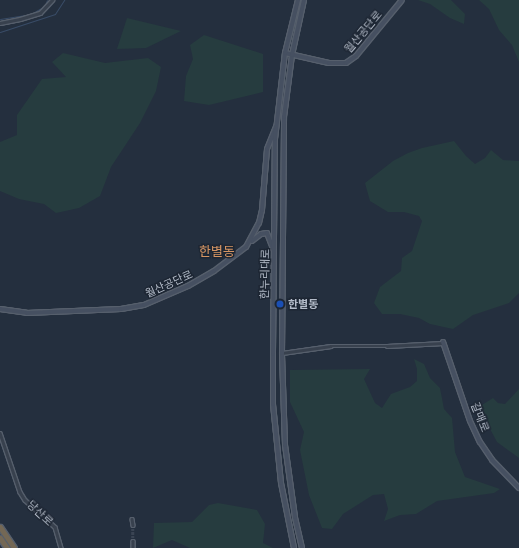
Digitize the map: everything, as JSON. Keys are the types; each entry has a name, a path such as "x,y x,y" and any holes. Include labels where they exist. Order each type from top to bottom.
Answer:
{"highway":[{"path":"0,526 14,548"},
{"path":"0,538 7,548"}],"street":[{"path":"0,23 40,13 52,0"},
{"name":"한누리대로","path":"294,548 281,483 273,404 277,124 285,53 298,0"},
{"name":"한누리대로","path":"302,548 294,517 285,445 282,353 284,117 292,55 304,0"},
{"name":"월산공단로","path":"285,53 336,64 341,64 352,60 402,0"},
{"name":"월산공단로","path":"0,309 27,313 46,313 121,309 144,305 202,279 246,247 253,236 262,210 267,149 277,124 284,117"},
{"path":"246,247 261,234 267,233 275,252"},
{"path":"282,353 331,346 387,346 443,342"},
{"name":"갈매로","path":"443,342 468,416 480,442 492,460 519,488"},
{"name":"당산로","path":"0,433 20,492 26,500 55,527 60,548"},
{"path":"132,519 133,525"},
{"path":"133,541 133,548"}],"green space":[{"path":"418,0 451,0 465,14 464,24 450,18 430,4"},
{"path":"479,0 519,0 519,62 512,45 499,30 489,9"},
{"path":"127,18 181,31 146,48 117,49"},
{"path":"204,35 263,54 263,92 209,105 184,101 186,76 193,59 190,45"},
{"path":"63,53 105,63 148,58 161,67 156,91 140,123 111,167 100,196 79,208 56,213 44,204 19,199 0,191 0,142 17,135 17,115 42,79 66,77 52,62"},
{"path":"454,141 466,156 475,164 485,158 491,150 503,160 519,161 519,293 509,303 473,315 453,329 430,324 419,318 400,314 382,314 374,303 380,287 401,271 402,258 412,251 422,221 419,216 404,212 388,212 370,201 365,183 393,161 408,153 422,148"},
{"path":"414,359 424,364 430,378 440,388 444,409 452,418 455,452 465,477 500,489 494,493 437,501 416,514 400,515 384,521 388,509 384,494 373,495 343,514 332,529 322,528 309,495 300,450 304,432 290,402 290,370 370,369 364,379 375,403 382,408 391,394 410,387 417,381 417,369"},
{"path":"519,389 519,458 497,442 481,412 474,410 493,398 498,403 505,404"},
{"path":"218,503 257,510 265,524 263,543 273,548 190,548 172,540 153,548 154,523 192,522 209,505"}],"waterway":[{"path":"0,19 31,14 45,6 47,0"},
{"path":"0,32 55,14 64,0"}],"tunnel":[{"path":"133,525 133,541"}],"place":[{"name":"한별동","path":"280,304"}],"district":[{"name":"한별동","path":"217,252"}]}
